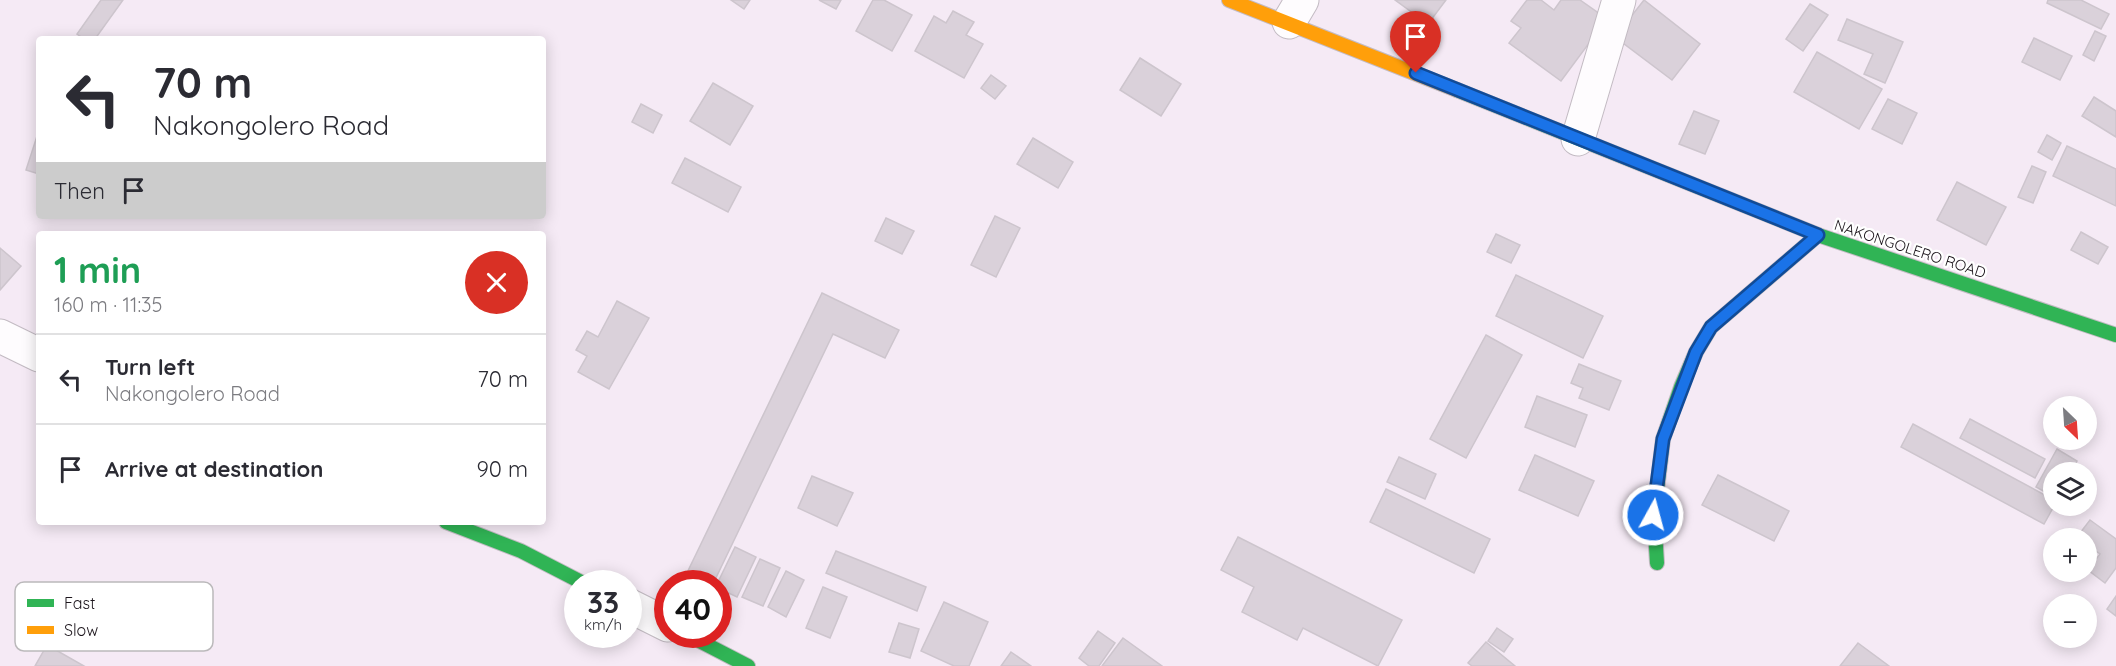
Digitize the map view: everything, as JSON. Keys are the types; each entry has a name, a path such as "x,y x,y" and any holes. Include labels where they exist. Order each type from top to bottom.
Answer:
{"street":[{"name":"NAKONGOLERO ROAD","path":"1229,0 1296,11 1578,139 1818,235 2116,335"},
{"path":"1578,139 1619,0"},
{"path":"1657,562 1653,515 1663,439 1696,352 1711,327 1818,235"},
{"path":"0,336 36,354"},
{"path":"454,525 521,551 564,573"},
{"path":"713,648 748,666"}],"building":[{"path":"101,0 123,0 97,36 77,34"},
{"path":"731,0 750,0 744,9"},
{"path":"819,0 841,0 836,9"},
{"path":"873,0 884,0 912,15 892,51 856,31"},
{"path":"1395,0 1446,0 1428,24"},
{"path":"1527,0 1541,0 1554,10 1561,0 1580,0 1607,19 1561,81 1509,43 1521,28 1511,21"},
{"path":"1644,0 1700,44 1672,80 1615,37"},
{"path":"2048,0 2081,0 2109,14 2101,29 2047,3"},
{"path":"1810,4 1828,15 1803,51 1786,39"},
{"path":"953,11 974,22 966,35 983,44 964,78 915,51 934,16 946,23"},
{"path":"1847,19 1903,42 1885,83 1864,74 1873,54 1838,40"},
{"path":"2095,31 2106,36 2094,61 2083,55"},
{"path":"2034,38 2072,56 2060,80 2022,62"},
{"path":"1817,52 1882,89 1859,129 1794,92"},
{"path":"1140,58 1181,84 1161,116 1120,90"},
{"path":"991,75 1006,86 995,99 981,88"},
{"path":"713,83 753,106 730,145 690,121"},
{"path":"2094,97 2116,111 2116,137 2082,116"},
{"path":"1888,99 1917,113 1902,144 1872,129"},
{"path":"641,104 662,115 653,133 632,122"},
{"path":"1694,111 1719,121 1705,154 1679,144"},
{"path":"2047,135 2061,143 2052,160 2038,152"},
{"path":"1033,138 1073,162 1058,188 1017,164"},
{"path":"36,139 36,173 26,170"},
{"path":"2067,146 2116,169 2116,206 2053,176"},
{"path":"685,158 741,187 728,212 672,183"},
{"path":"2032,166 2046,172 2033,203 2018,197"},
{"path":"1957,182 2006,207 1986,245 1937,220"},
{"path":"995,216 1020,228 996,277 971,265"},
{"path":"886,218 914,231 902,254 875,241"},
{"path":"2081,232 2108,247 2098,264 2071,250"},
{"path":"1496,234 1520,245 1511,263 1487,252"},
{"path":"0,248 21,266 0,290"},
{"path":"1516,275 1603,316 1583,358 1496,316"},
{"path":"822,293 899,330 885,358 833,334 720,570 688,570"},
{"path":"617,301 649,318 609,389 578,372 587,356 576,350 587,331 598,337"},
{"path":"1486,335 1522,355 1466,458 1430,439"},
{"path":"1579,364 1621,381 1609,410 1579,398 1583,388 1571,383"},
{"path":"1537,396 1587,415 1575,447 1525,427"},
{"path":"1970,419 2045,459 2035,478 1960,438"},
{"path":"1913,424 2043,494 2043,516 2048,516 2044,524 1901,447"},
{"path":"2056,450 2077,461 2076,462 2050,462"},
{"path":"1535,455 1594,481 1578,516 1519,490"},
{"path":"1399,457 1436,474 1425,499 1387,482"},
{"path":"2043,474 2043,491 2036,487"},
{"path":"1718,475 1789,511 1774,541 1702,505"},
{"path":"812,476 853,493 837,526 798,508"},
{"path":"1386,489 1490,539 1474,573 1370,522"},
{"path":"2090,520 2116,539 2116,568 2105,583 2097,577 2097,558 2100,554 2097,552 2097,528 2084,528"},
{"path":"1238,537 1402,620 1378,666 1303,628 1297,640 1242,612 1254,587 1221,570"},
{"path":"735,547 756,557 737,597 732,595 732,570 724,570"},
{"path":"836,551 926,587 917,611 826,573"},
{"path":"760,559 780,568 763,606 742,597"},
{"path":"786,571 804,580 786,617 768,607"},
{"path":"823,587 847,597 830,638 806,628"},
{"path":"2116,596 2116,616 2107,609"},
{"path":"944,602 988,622 969,666 954,666 921,651"},
{"path":"899,623 919,629 910,658 889,652"},
{"path":"1497,628 1513,639 1504,652 1488,641"},
{"path":"1098,631 1115,643 1099,666 1089,666 1079,658"},
{"path":"1123,638 1162,666 1102,666"},
{"path":"1486,642 1515,666 1472,666 1468,663"},
{"path":"1858,643 1889,666 1840,666"},
{"path":"44,651 58,651 84,666 35,666"},
{"path":"1011,652 1031,666 1001,666"}],"traffic: fast":[{"path":"1457,90 1818,235 2116,335"},
{"path":"1657,563 1654,515 1663,439 1696,352 1711,327 1818,235"},
{"path":"454,525 521,551 564,573"},
{"path":"713,648 748,666"}],"traffic: slow":[{"path":"1229,0 1457,90"}],"route":[{"path":"1416,73 1818,235 1711,327 1696,352 1663,439 1653,515"}]}
